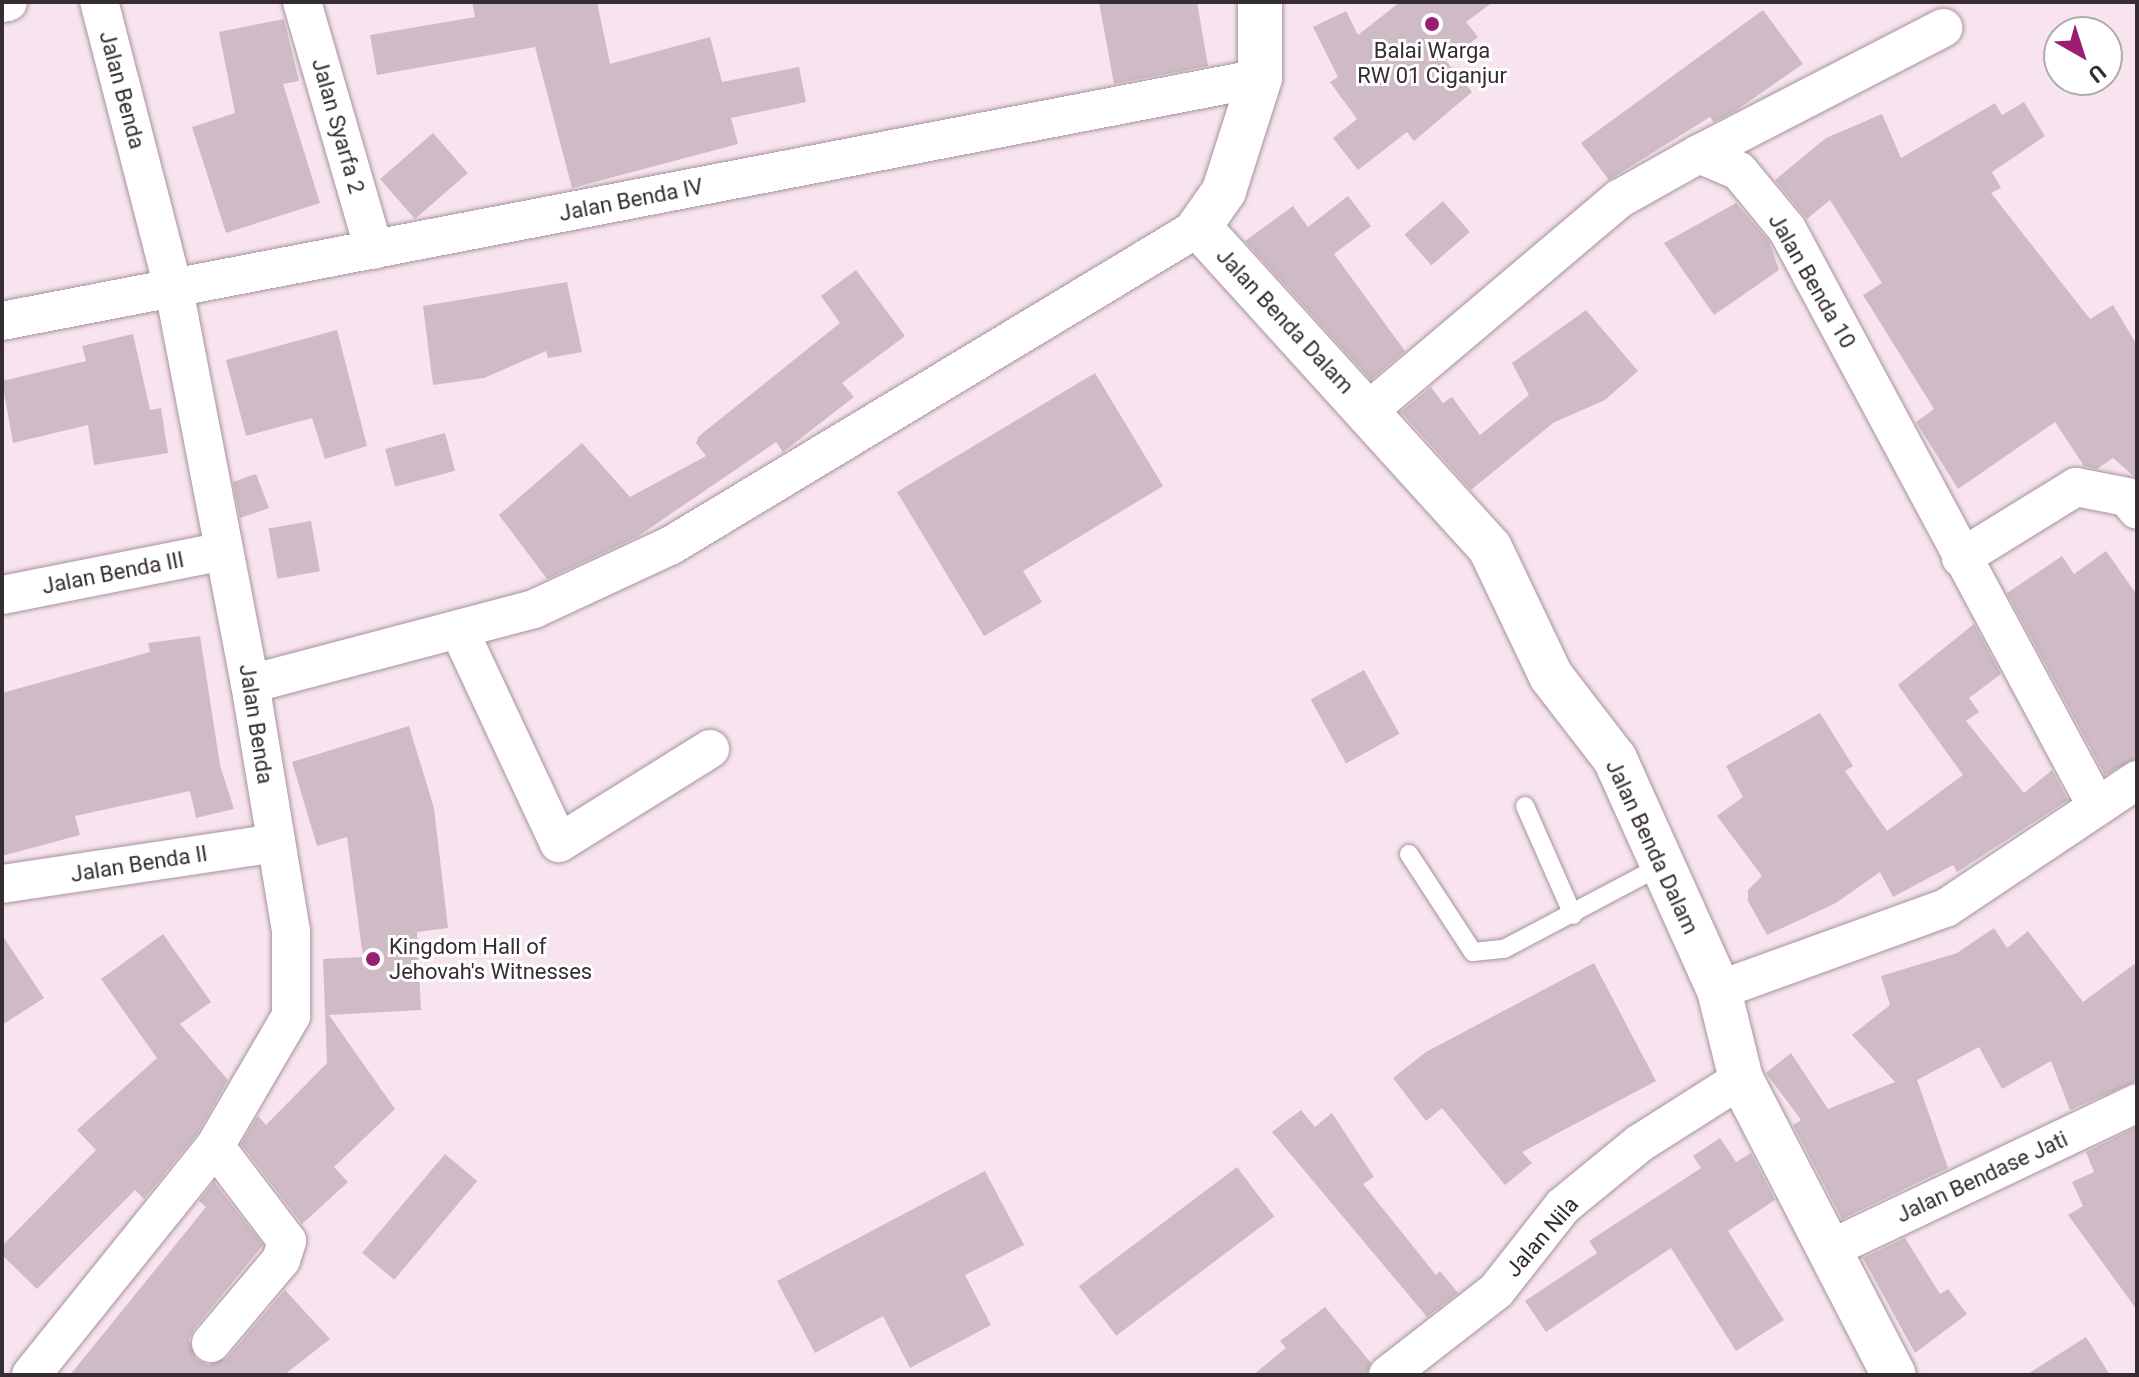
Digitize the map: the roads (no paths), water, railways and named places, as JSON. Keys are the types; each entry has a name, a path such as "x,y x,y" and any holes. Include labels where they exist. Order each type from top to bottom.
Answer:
{"street":[{"name":"Jalan Benda","path":"31,1375 215,1146 291,1016 291,931 250,684 174,291 99,2"},
{"name":"Jalan Syarfa 2","path":"302,2 374,250"},
{"path":"250,684 534,609 670,546 1199,227 1224,191 1260,78 1260,2"},
{"path":"1368,411 1619,199 1699,154 1943,28"},
{"name":"Jalan Benda IV","path":"2,321 174,291 1260,78"},
{"name":"Jalan Benda 10","path":"1699,154 1739,171 1787,229 2096,805"},
{"name":"Jalan Benda Dalam","path":"1199,227 1490,548 1551,676 1615,759 1659,867 1719,990 1741,1079 1894,1375"},
{"path":"1961,558 2076,487 2127,497 2137,510"},
{"name":"Jalan Benda III","path":"2,595 224,551"},
{"path":"459,630 559,843 710,749"},
{"path":"1719,990 1946,908 2137,780"},
{"name":"Jalan Benda II","path":"2,884 275,843"},
{"name":"Jalan Nila","path":"1388,1375 1496,1291 1563,1206 1640,1143 1741,1079"},
{"name":"Jalan Bendase Jati","path":"1828,1250 2137,1103"},
{"path":"211,1343 281,1260 287,1241 215,1146"}],"lane":[{"path":"1525,806 1573,915"},
{"path":"1409,854 1473,952 1504,949 1659,867"}],"place":[{"name":"Balai Warga RW 01 Ciganjur","path":"1432,24"},
{"name":"Kingdom Hall of Jehovah's Witnesses","path":"373,959"}]}
